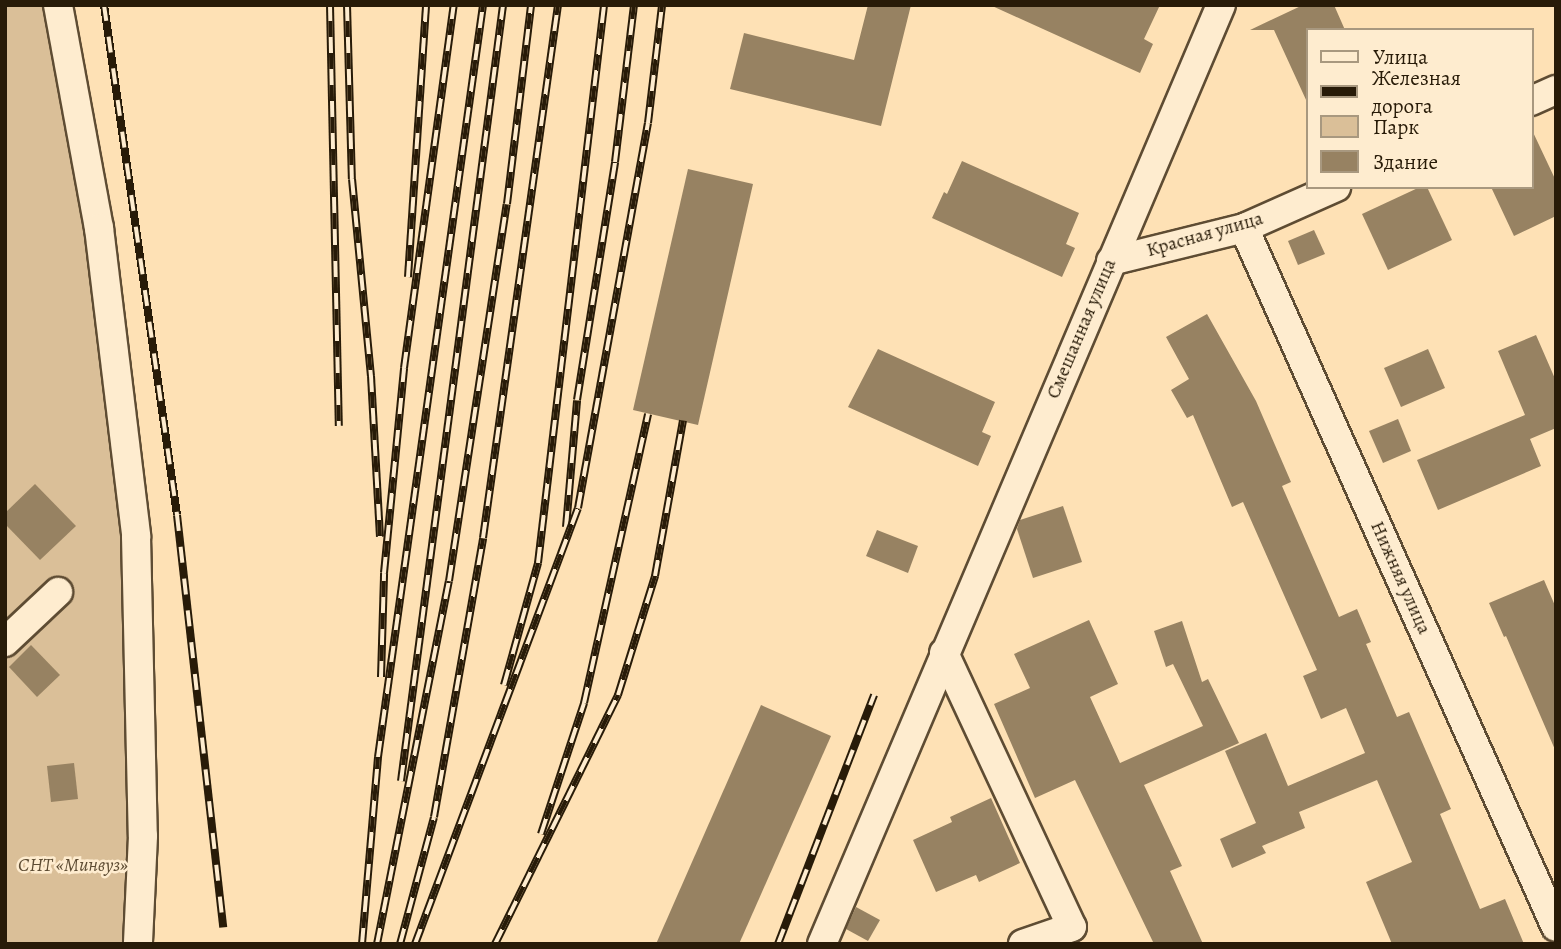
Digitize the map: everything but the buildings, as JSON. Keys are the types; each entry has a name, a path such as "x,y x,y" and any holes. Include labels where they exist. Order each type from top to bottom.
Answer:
{"street":[{"path":"58,5 99,228 136,536 143,836 138,944"},
{"name":"Смешанная улица","path":"822,944 1221,5"},
{"path":"1533,100 1556,90"},
{"name":"Красная улица","path":"1111,261 1244,228 1332,189"},
{"name":"Нижняя улица","path":"1244,228 1556,927"},
{"path":"5,642 58,592"},
{"path":"944,653 1072,927 1023,944"}],"green space":[{"name":"СНТ «Минвуз»","path":"5,5 58,5 136,536 138,944 5,944"}],"railway":[{"path":"104,5 177,515 223,927"},
{"path":"330,5 339,426"},
{"path":"347,5 352,179 371,376 380,537"},
{"path":"408,277 426,5"},
{"path":"381,677 384,573 404,368 454,5"},
{"path":"362,944 378,757 483,5"},
{"path":"401,781 503,5"},
{"path":"377,944 449,581 507,204 531,5"},
{"path":"400,944 434,817 483,538 558,5"},
{"path":"504,685 538,563 604,5"},
{"path":"566,527 577,400 615,162 634,5"},
{"path":"415,944 578,508 648,123 662,5"},
{"path":"541,834 584,703 648,414"},
{"path":"495,944 618,695 655,576 683,421"},
{"path":"778,944 874,695"}]}
